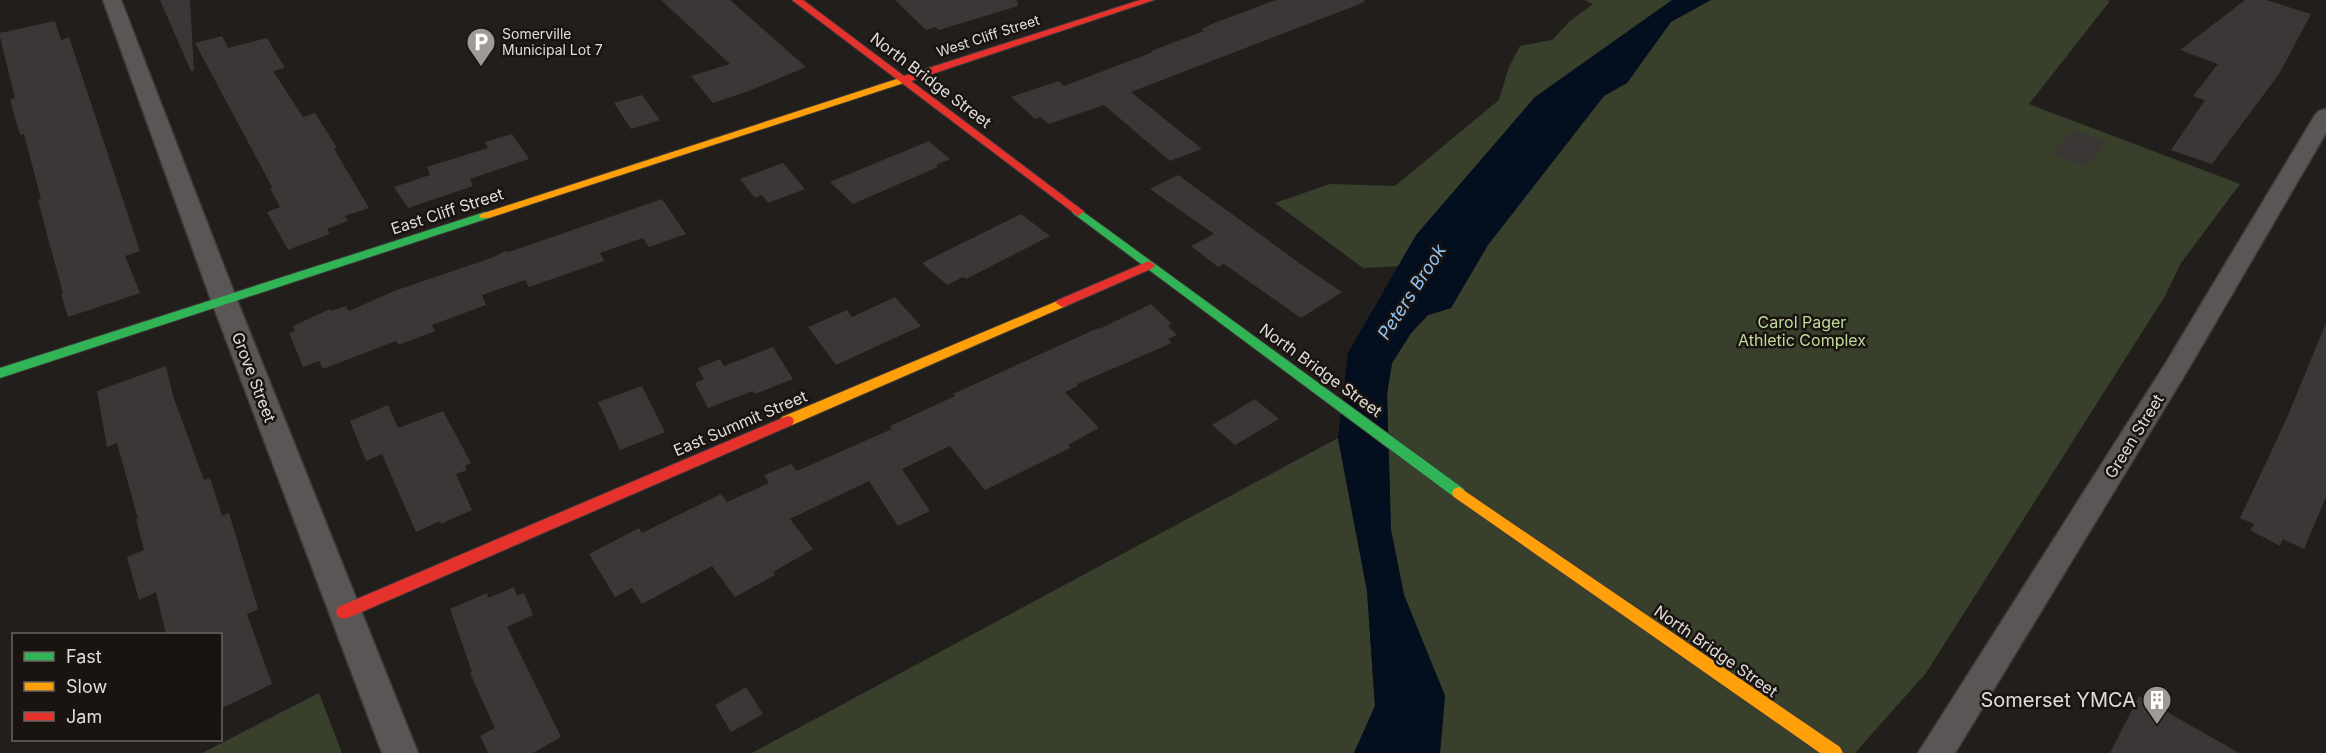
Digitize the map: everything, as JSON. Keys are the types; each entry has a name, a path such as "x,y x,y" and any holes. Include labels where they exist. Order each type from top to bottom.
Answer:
{"street":[{"name":"Grove Street","path":"112,0 224,300 400,753"},
{"name":"North Bridge Street","path":"797,0 1149,265 1475,505 1834,753"},
{"name":"West Cliff Street","path":"904,81 1149,0"},
{"name":"East Cliff Street","path":"0,373 904,81"},
{"name":"Green Street","path":"1936,753 2176,368 2326,115"},
{"name":"East Summit Street","path":"344,612 1149,265"}],"green space":[{"name":"Carol Pager Athletic Complex","path":"1584,0 2110,1 2029,104 2240,184 2181,263 2165,296 1926,673 1855,753 1440,753 1445,696 1404,595 1391,530 1387,394 1392,363 1411,333 1428,315 1451,308 1477,262 1363,268 1275,203 1330,184 1395,186 1499,100 1509,67 1520,46 1552,40 1570,21 1593,4"},
{"path":"1338,438 1367,591 1375,706 1354,753 752,753"},
{"path":"319,693 342,753 202,753"}],"water":[{"name":"Peters Brook","path":"1672,0 1711,0 1671,22 1627,83 1604,96 1488,245 1451,308 1428,315 1411,333 1392,363 1387,394 1391,530 1404,595 1445,696 1440,753 1354,753 1375,706 1367,591 1338,438 1348,353 1416,235 1535,97"}],"building":[{"path":"160,0 190,0 194,71 191,71"},
{"path":"661,0 730,0 806,67 749,91 713,103 691,76 730,64"},
{"path":"895,0 1017,0 1018,6 939,30 936,27 926,30"},
{"path":"1276,0 1364,0 1365,2 1131,92 1202,149 1170,161 1104,105 1049,124 1041,117 1035,119 1011,97 1059,81 1064,86 1204,31 1201,29 1214,23"},
{"path":"2245,0 2266,0 2311,14 2279,74 2212,164 2171,150 2205,100 2193,96 2218,64 2180,50"},
{"path":"55,21 61,40 69,37 140,251 125,256 140,293 68,317 38,200 41,199 24,134 20,135 10,100 15,98 0,37 0,33"},
{"path":"222,36 228,48 267,38 285,68 273,71 303,117 315,113 337,148 334,149 369,208 345,216 348,221 327,229 330,234 288,250 267,212 280,207 270,188 272,187 195,43"},
{"path":"642,95 660,120 631,129 614,103"},
{"path":"2074,130 2107,142 2085,166 2052,154"},
{"path":"512,134 529,159 470,179 473,186 408,208 394,187 430,175 427,167 488,148 485,142"},
{"path":"929,141 950,159 936,165 938,167 853,204 830,182"},
{"path":"783,163 805,189 768,203 762,195 755,198 740,179"},
{"path":"1178,175 1342,292 1301,318 1224,264 1218,267 1191,246 1214,234 1150,189"},
{"path":"662,199 686,234 649,247 643,238 600,253 604,261 529,287 525,280 482,295 486,305 432,325 435,331 399,345 396,341 323,369 319,361 303,367 289,333 295,331 293,326 330,309 331,311 346,306 349,311 394,291 494,257 505,251 509,252"},
{"path":"1021,214 1050,236 966,279 963,277 947,285 922,263"},
{"path":"895,297 921,326 836,365 808,327 847,310 852,317"},
{"path":"1151,304 1172,324 1168,326 1177,335 1168,339 1172,343 1077,384 1078,386 1065,392 1099,428 1068,445 1070,448 985,490 950,446 902,469 930,511 898,526 869,481 790,519 813,549 773,572 775,575 735,597 712,566 642,604 632,588 615,597 589,554 639,528 642,533 721,494 727,502 769,483 764,475 791,464 799,470 892,429 890,426 955,396 953,394"},
{"path":"2326,323 2326,497 2304,549 2283,539 2280,546 2250,530 2254,524 2240,518 2286,420"},
{"path":"773,347 793,379 755,394 753,391 708,408 695,383 704,379 698,368 720,359 724,366"},
{"path":"166,366 173,396 204,480 210,478 222,516 229,513 258,609 247,614 272,684 222,708 222,633 166,633 156,592 139,600 127,557 144,550 136,519 138,519 117,443 107,447 97,391"},
{"path":"642,386 665,432 620,450 598,402"},
{"path":"1255,399 1279,419 1235,445 1212,425"},
{"path":"388,405 398,428 443,411 471,463 465,466 467,470 456,474 472,510 416,532 382,454 366,461 350,421"},
{"path":"514,587 517,596 524,593 533,615 507,627 561,737 533,753 488,753 480,736 495,728 470,673 472,672 450,609 487,593 488,598"},
{"path":"746,687 763,714 731,732 715,705"},
{"name":"Somerset YMCA","path":"2139,696 2239,753 2110,753"}],"traffic: fast":[{"path":"1078,212 1459,493"},
{"path":"0,373 485,216"}],"traffic: slow":[{"path":"485,216 903,80"},
{"path":"787,421 1062,303"},
{"path":"1459,493 1834,753"}],"traffic: jam":[{"path":"797,0 1078,212"},
{"path":"903,80 1149,0"},
{"path":"1062,303 1149,265"},
{"path":"344,612 787,421"}],"place":[{"name":"Somerville Municipal Lot 7","path":"481,68"},
{"name":"Somerset YMCA","path":"2157,726"}]}
